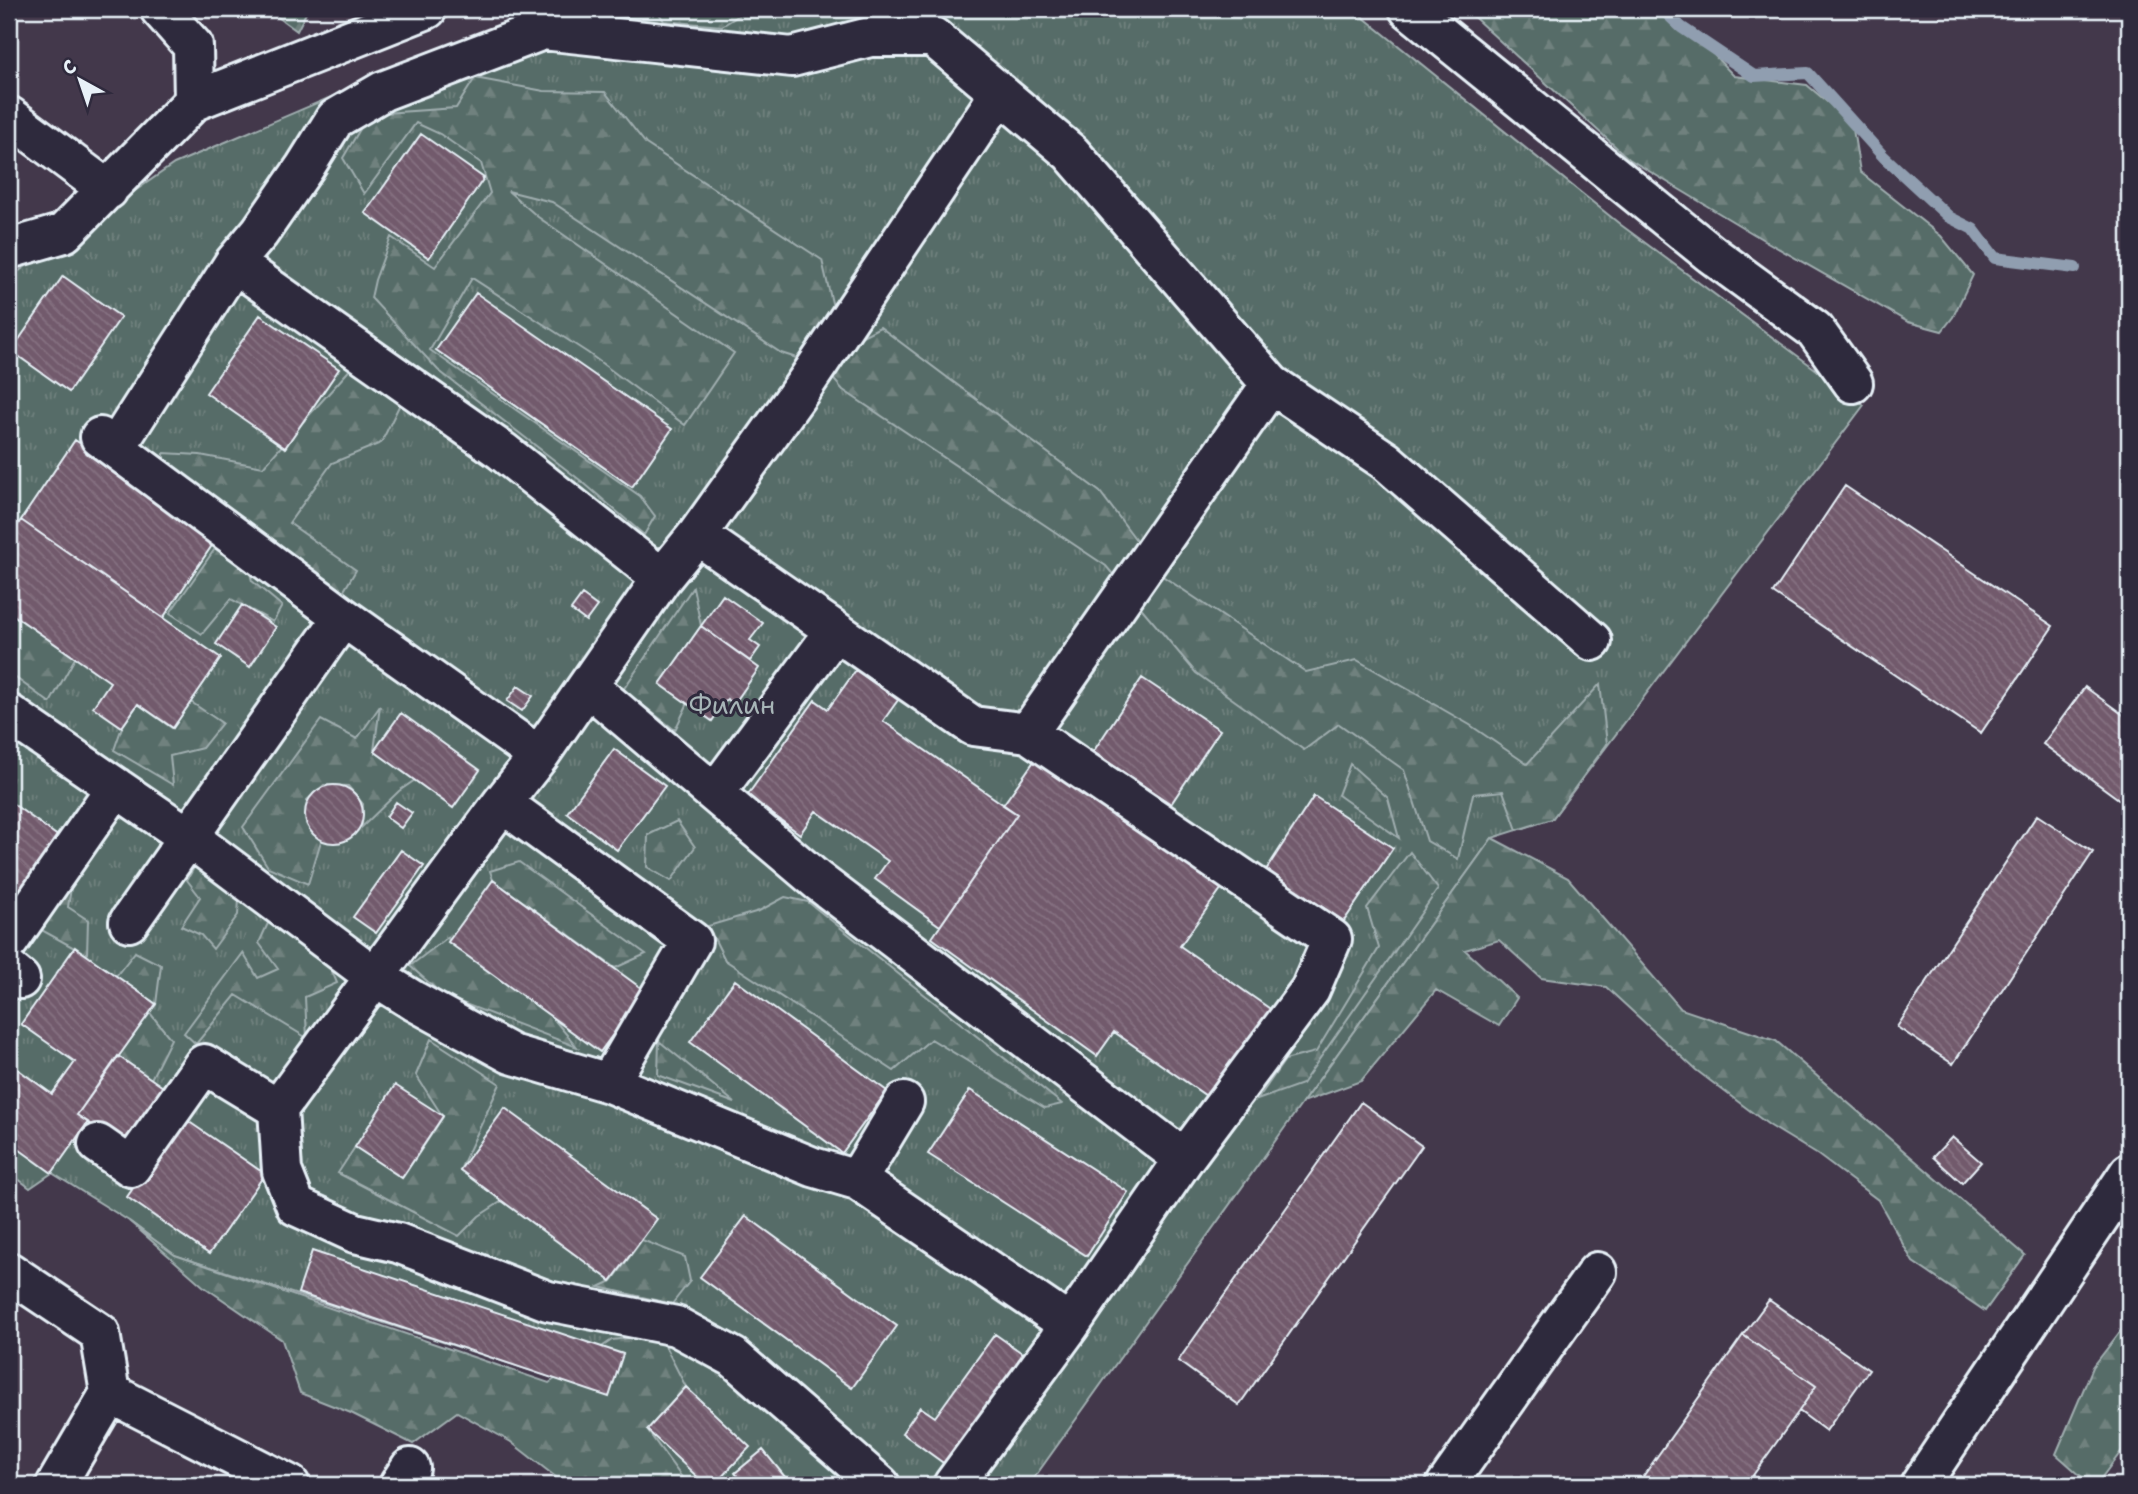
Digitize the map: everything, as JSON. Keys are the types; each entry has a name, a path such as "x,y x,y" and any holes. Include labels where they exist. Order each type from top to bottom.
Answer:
{"street":[{"path":"160,9 193,46 194,101"},
{"path":"9,249 64,233 194,101 427,9"},
{"path":"1409,9 1711,254 1815,330 1853,383"},
{"path":"539,756 342,617 111,438 234,263 260,232 335,119 383,91 543,30 792,57 870,37 933,37 1071,153 1271,384 1386,461 1592,642"},
{"path":"880,1485 733,1357 676,1326 548,1301 398,1243 355,1233 296,1206 282,1171 278,1109 589,687 662,578 698,535 805,384 1000,93"},
{"path":"9,116 108,190"},
{"path":"234,263 502,451 662,578"},
{"path":"1028,733 1271,384"},
{"path":"698,535 972,726 1028,733 1332,939 1310,990 1184,1159 1070,1325 953,1485"},
{"path":"129,922 342,617"},
{"path":"715,793 835,631"},
{"path":"589,687 818,881 1184,1159"},
{"path":"9,714 190,838 374,976 414,1001 511,1054 609,1083 813,1167 857,1180 1070,1325"},
{"path":"9,941 116,787"},
{"path":"502,803 692,941 609,1083"},
{"path":"98,1144 131,1167 204,1064 278,1109"},
{"path":"857,1180 904,1102"},
{"path":"1920,1485 2129,1173"},
{"path":"9,1272 100,1333 110,1393 56,1485"},
{"path":"1446,1485 1597,1272"},
{"path":"110,1393 290,1485"}],"green space":[{"path":"267,9 308,9 297,31"},
{"name":"Филин","path":"537,9 1353,9 1621,225 1864,405 1552,819 1492,838 1029,1485 691,1485 560,1380 174,1255 129,1221 52,1173 30,1188 9,1172 9,278 174,164"},
{"path":"656,9 749,9 722,26 664,21"},
{"path":"1465,9 1670,9 1734,76 1807,85 1852,123 1860,172 1941,236 1973,275 1953,317 1942,331 1908,322 1629,159"},
{"path":"475,78 544,91 605,92 646,144 822,260 833,307 812,347 843,346 880,327 1100,492 1164,577 1306,672 1357,660 1470,725 1527,764 1600,684 1607,744 1552,819 1517,830 1503,791 1473,794 1458,859 1427,841 1404,770 1339,724 1304,750 1196,673 1106,566 843,390 822,366 781,353 552,202 508,191 538,217 734,353 685,425 588,353 472,278 430,350 640,496 655,516 644,535 585,484 438,370 371,298 391,237 435,267 490,193 481,163 440,134 416,123 364,194 343,158 369,114 456,108"},
{"path":"354,365 400,404 381,443 332,463 289,523 356,570 339,599 163,475 164,453 200,455 263,467"},
{"path":"219,543 246,556 252,581 282,606 273,622 231,599 202,634 170,613"},
{"path":"693,587 701,626 660,684 688,703 675,730 623,690"},
{"path":"9,612 75,658 50,703 9,673"},
{"path":"191,702 222,723 202,748 170,756 173,785 114,750 122,727 138,704 172,728"},
{"path":"380,706 374,751 415,780 399,791 362,827 363,804 348,786 324,785 307,800 306,824 321,841 308,884 268,867 243,827 321,720 357,739"},
{"path":"1350,764 1388,798 1399,838 1338,795"},
{"path":"677,821 695,847 671,881 647,867 648,835"},
{"path":"1492,838 1568,878 1681,1009 1776,1041 2025,1255 1985,1311 1913,1262 1878,1200 1818,1155 1769,1125 1696,1070 1606,987 1541,978 1499,940 1465,950 1517,998 1499,1026 1436,990 1361,1081 1303,1102"},
{"path":"1410,852 1438,889 1302,1084 1257,1100 1285,1060 1316,1052 1379,948 1367,908"},
{"path":"519,862 646,954 615,968 493,880 490,871"},
{"path":"196,864 239,899 238,915 213,949 201,935 181,926 200,897 187,880"},
{"path":"73,875 68,907 88,920 87,955 36,927"},
{"path":"785,897 808,902 1062,1104 1045,1108 931,1039 894,1071 725,960 708,926 759,911"},
{"path":"269,921 330,966 337,983 305,997 307,1038 236,995 196,1044 184,1033 243,953 258,978 278,969 259,943"},
{"path":"448,937 449,942 552,1017 577,1047 444,996 410,966"},
{"path":"135,952 161,965 156,1004 116,976"},
{"path":"150,1013 171,1039 151,1079 118,1056"},
{"path":"431,1039 500,1084 460,1170 502,1201 479,1216 459,1236 338,1173 355,1147 403,1177 443,1117 416,1075"},
{"path":"659,1041 735,1103 658,1075"},
{"path":"129,1221 175,1255 549,1383 612,1340 659,1334 686,1387 647,1430 683,1479 681,1485 566,1485 511,1442 457,1412 413,1444 351,1413 300,1393 282,1340 203,1286"},
{"path":"642,1240 685,1257 690,1281 672,1304 599,1287 612,1281"},
{"path":"2129,1320 2129,1441 2096,1485 2091,1485 2056,1454 2093,1367"}],"building":[{"path":"421,134 484,178 429,258 365,213"},
{"path":"63,276 121,317 69,392 11,351"},
{"path":"476,293 672,429 632,487 436,350"},
{"path":"260,315 339,369 285,448 206,393"},
{"path":"75,440 217,538 163,618 21,520"},
{"path":"1845,486 2053,626 1981,733 1773,593"},
{"path":"21,520 221,658 173,728 138,704 122,727 93,707 110,682 9,612 9,537"},
{"path":"582,595 597,606 586,621 571,610"},
{"path":"723,595 763,623 750,640 760,647 750,661 701,626"},
{"path":"242,605 276,627 250,667 216,644"},
{"path":"701,626 759,668 734,704 727,699 712,721 660,684"},
{"path":"856,670 898,700 883,721 1017,814 940,926 875,879 888,861 816,811 800,834 747,796 815,700 828,709"},
{"path":"1142,678 1220,730 1171,804 1093,752"},
{"path":"518,686 533,696 522,711 507,701"},
{"path":"2085,687 2129,719 2129,787 2120,800 2043,744"},
{"path":"401,713 480,770 453,808 374,751"},
{"path":"614,749 665,786 617,850 567,813"},
{"path":"1037,757 1221,889 1180,946 1276,1013 1215,1102 1114,1032 1097,1056 932,938 1017,814 1003,805"},
{"path":"334,785 345,787 358,798 363,814 361,825 350,838 334,843 323,841 310,830 305,814 307,803 318,790"},
{"path":"1314,796 1393,848 1344,921 1266,870"},
{"path":"9,801 59,837 16,899 9,894"},
{"path":"396,802 412,813 401,828 386,817"},
{"path":"2037,815 2093,852 1953,1064 1897,1027"},
{"path":"401,850 424,866 376,933 353,917"},
{"path":"493,880 645,991 600,1052 448,942"},
{"path":"75,947 156,1004 77,1115 88,1122 52,1173 9,1142 9,1063 52,1094 75,1062 21,1024"},
{"path":"735,980 887,1091 842,1153 690,1042"},
{"path":"118,1056 163,1087 122,1146 77,1115"},
{"path":"395,1085 443,1116 402,1178 355,1147"},
{"path":"970,1090 1128,1192 1087,1256 928,1154"},
{"path":"1361,1102 1422,1146 1239,1405 1178,1361"},
{"path":"505,1108 657,1219 611,1281 460,1170"},
{"path":"182,1117 265,1174 209,1254 127,1197"},
{"path":"1952,1137 1981,1162 1962,1183 1933,1157"},
{"path":"746,1216 897,1326 852,1388 700,1277"},
{"path":"312,1251 623,1354 609,1397 298,1293"},
{"path":"1769,1300 1869,1370 1826,1431 1799,1411 1816,1386 1743,1335"},
{"path":"995,1334 1032,1360 953,1470 902,1433 920,1407 935,1417"},
{"path":"1743,1335 1816,1386 1799,1411 1746,1485 1637,1485"},
{"path":"686,1387 750,1447 714,1485 706,1485 647,1430"},
{"path":"763,1450 790,1483 745,1485 735,1473"}],"waterway":[{"path":"1662,9 1681,27 1754,76 1808,73 1884,157 1949,217 1973,229 1995,258 2075,268"}]}
